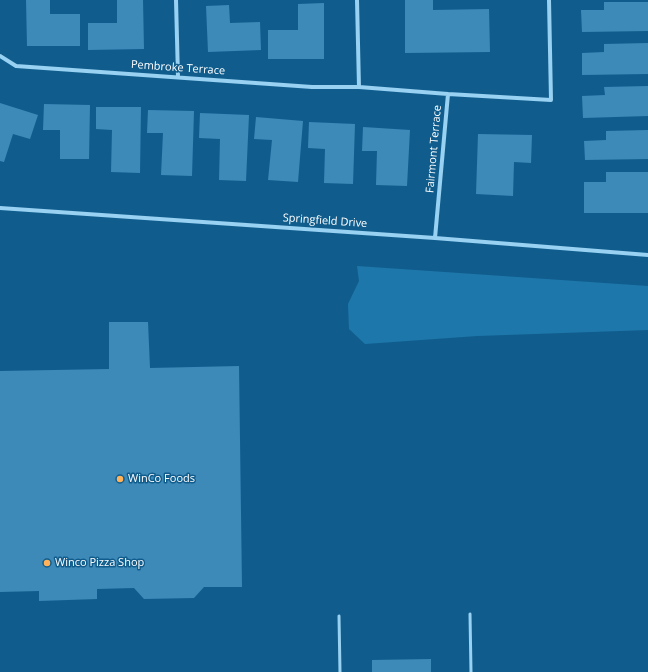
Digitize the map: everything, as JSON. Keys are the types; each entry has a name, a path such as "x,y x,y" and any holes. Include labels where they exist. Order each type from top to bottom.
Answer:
{"street":[{"path":"176,0 178,77"},
{"path":"357,0 359,87"},
{"path":"448,94 551,100 549,0"},
{"name":"Pembroke Terrace","path":"0,56 16,66 312,87 359,87"},
{"name":"Fairmont Terrace","path":"359,87 448,94 435,238"},
{"name":"Springfield Drive","path":"0,208 435,238 648,255"}],"lane":[{"path":"470,614 471,672"},
{"path":"340,616 340,672"}],"shaded area":[{"path":"357,266 648,286 648,330 477,336 365,344 349,329 348,304 359,281"}],"building":[{"path":"26,0 50,0 50,14 80,14 80,46 27,46"},
{"path":"117,0 143,0 144,49 88,50 88,23 117,23"},
{"path":"405,0 433,0 433,10 489,9 490,52 405,53"},
{"path":"604,2 648,2 648,31 582,32 581,10 604,10"},
{"path":"324,3 324,59 268,59 268,30 298,30 298,4"},
{"path":"229,5 230,23 260,22 261,50 208,52 206,6"},
{"path":"648,43 648,74 582,75 582,53 604,52 604,44"},
{"path":"648,86 648,116 583,118 582,96 605,95 604,87"},
{"path":"0,103 38,115 30,139 13,134 4,162 0,161"},
{"path":"44,104 90,105 89,159 60,159 60,130 43,130"},
{"path":"96,107 141,107 140,173 111,172 112,130 96,129"},
{"path":"148,110 194,111 192,176 161,175 163,133 147,133"},
{"path":"200,113 249,115 246,181 219,180 220,139 199,138"},
{"path":"256,117 303,121 298,182 268,180 272,140 254,139"},
{"path":"309,122 355,124 353,184 324,183 325,149 308,148"},
{"path":"363,127 410,130 407,186 376,185 377,151 362,151"},
{"path":"648,130 648,159 585,160 584,141 606,140 606,131"},
{"path":"478,134 532,135 531,163 514,162 513,196 476,194"},
{"path":"606,172 648,172 648,213 584,213 584,182 606,182"},
{"name":"WinCo Foods","path":"109,322 148,322 150,368 239,366 242,587 204,587 194,598 144,599 134,588 97,589 97,599 39,601 39,591 0,592 0,371 109,369"},
{"path":"431,659 431,672 372,672 372,660"}],"place":[{"name":"WinCo Foods","path":"120,479"},
{"name":"Winco Pizza Shop","path":"47,563"}]}
